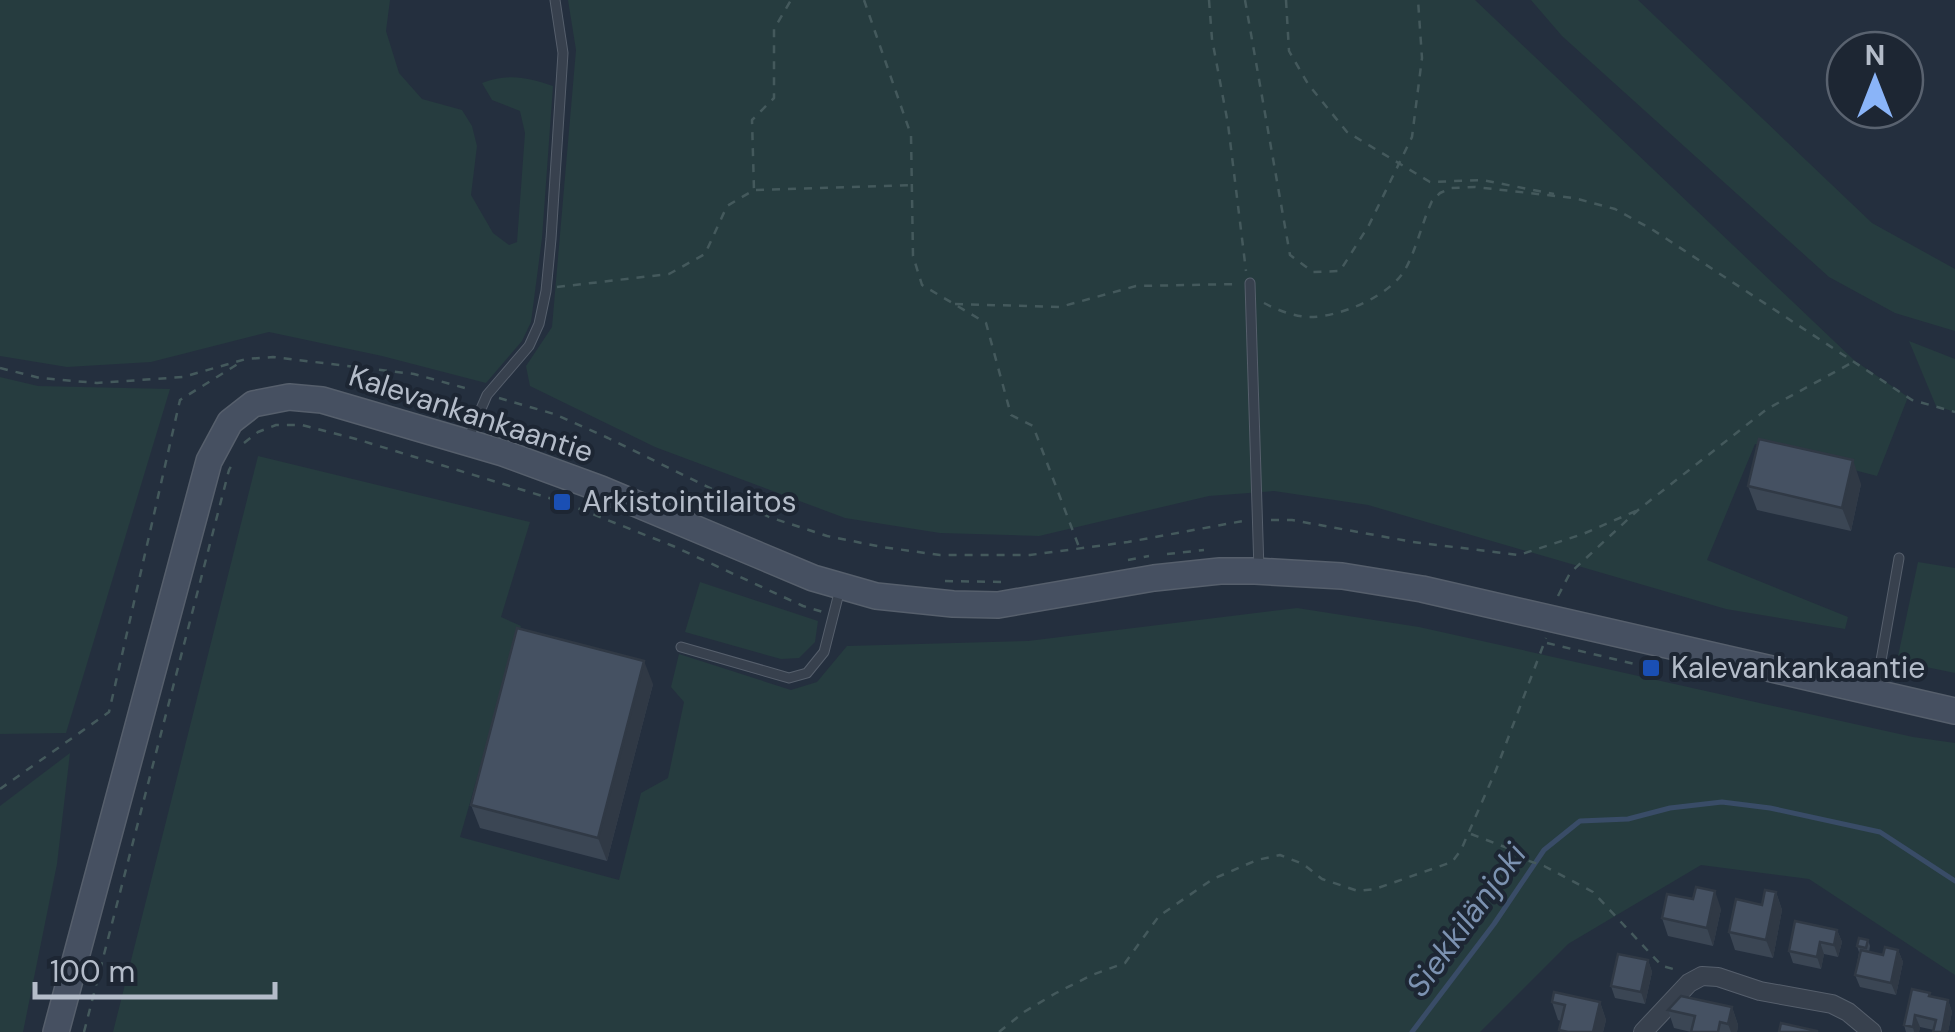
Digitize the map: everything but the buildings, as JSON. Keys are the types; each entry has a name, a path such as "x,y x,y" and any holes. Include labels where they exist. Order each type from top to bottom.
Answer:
{"street":[{"name":"Kalevankankaantie","path":"56,1032 209,460 230,422 253,404 289,397 322,400 468,442 601,489 813,578 876,596 998,605 1154,578 1220,571 1300,572 1386,582 1548,631 1955,711"},
{"path":"1643,1032 1689,983 1702,976 1832,1004 1872,1032"}],"lane":[{"path":"468,442 487,394 529,346 540,324 564,53 554,0"},
{"path":"1250,283 1259,571"},
{"path":"1874,694 1899,558"},
{"path":"681,647 789,678 807,674 824,652 841,586"}],"path":[{"path":"754,190 752,120 774,98 774,29 792,0"},
{"path":"864,0 912,135 913,256 922,286 986,323 1011,416 1032,426 1079,549"},
{"path":"1209,0 1247,275 1254,293 1266,305 1305,318 1327,316 1373,298 1395,284 1406,269 1432,201 1452,188 1574,198"},
{"path":"1246,0 1290,254 1313,272 1340,272 1369,225 1412,137 1422,58 1418,0"},
{"path":"1286,0 1289,51 1308,84 1347,132 1430,182 1482,180 1615,209 1912,400 1955,412"},
{"path":"546,289 670,274 705,254 727,206 754,190 912,185"},
{"path":"953,304 1060,307 1136,286 1250,283"},
{"path":"0,368 40,378 97,383 183,376 246,358 273,356 414,374 554,414 769,517 828,536 940,555 1030,556 1258,519 1292,520 1519,556 1638,510"},
{"path":"0,789 109,712 180,400 246,358"},
{"path":"999,1032 1056,994 1125,963 1159,916 1212,879 1257,860 1280,854 1322,879 1358,891 1375,889 1452,862 1496,770 1548,631 1556,599 1570,573 1638,510 1766,409 1855,361"},
{"path":"243,443 276,426 302,425 356,438 562,502 673,546 803,606 835,615"},
{"path":"84,1032 236,456"},
{"path":"1548,631 1651,668"},
{"path":"1468,834 1510,849 1593,892 1662,966 1702,976"}],"green space":[{"path":"0,0 390,0 386,31 399,73 422,99 462,110 472,126 477,146 471,195 493,233 509,245 517,242 525,133 520,111 492,100 482,83 518,77 553,86 542,238 531,322 522,341 486,383 269,332 151,362 67,367 0,356"},
{"path":"568,0 1475,0 1855,361 1908,397 1877,476 1755,444 1707,560 1848,617 1845,629 1726,609 1368,505 1274,491 1209,496 1039,536 940,533 845,518 655,447 530,386 526,366 552,327 576,50"},
{"path":"1531,0 1638,0 1872,223 1955,269 1955,331 1895,313 1829,277 1562,36"},
{"path":"1909,341 1955,359 1955,412 1936,406"},
{"path":"0,377 38,386 170,389 66,733 0,734"},
{"path":"258,456 530,522 501,617 521,626 460,837 619,880 641,793 668,778 684,702 671,687 679,654 791,690 817,682 847,646 1028,641 1297,608 1419,627 1913,737 1955,743 1955,975 1809,879 1701,865 1568,944 1480,1032 113,1032"},
{"path":"1918,562 1955,568 1955,673 1897,661"},
{"path":"700,582 818,621 815,642 799,658 781,659 685,632"},
{"path":"70,753 57,864 23,1032 0,1032 0,806"}],"waterway":[{"name":"Siekkilänjoki","path":"1412,1032 1544,850 1580,821 1628,819 1670,808 1722,802 1770,808 1880,832 1955,881"}],"place":[{"name":"Arkistointilaitos","path":"562,502"},
{"name":"Kalevankankaantie","path":"1651,668"}]}
